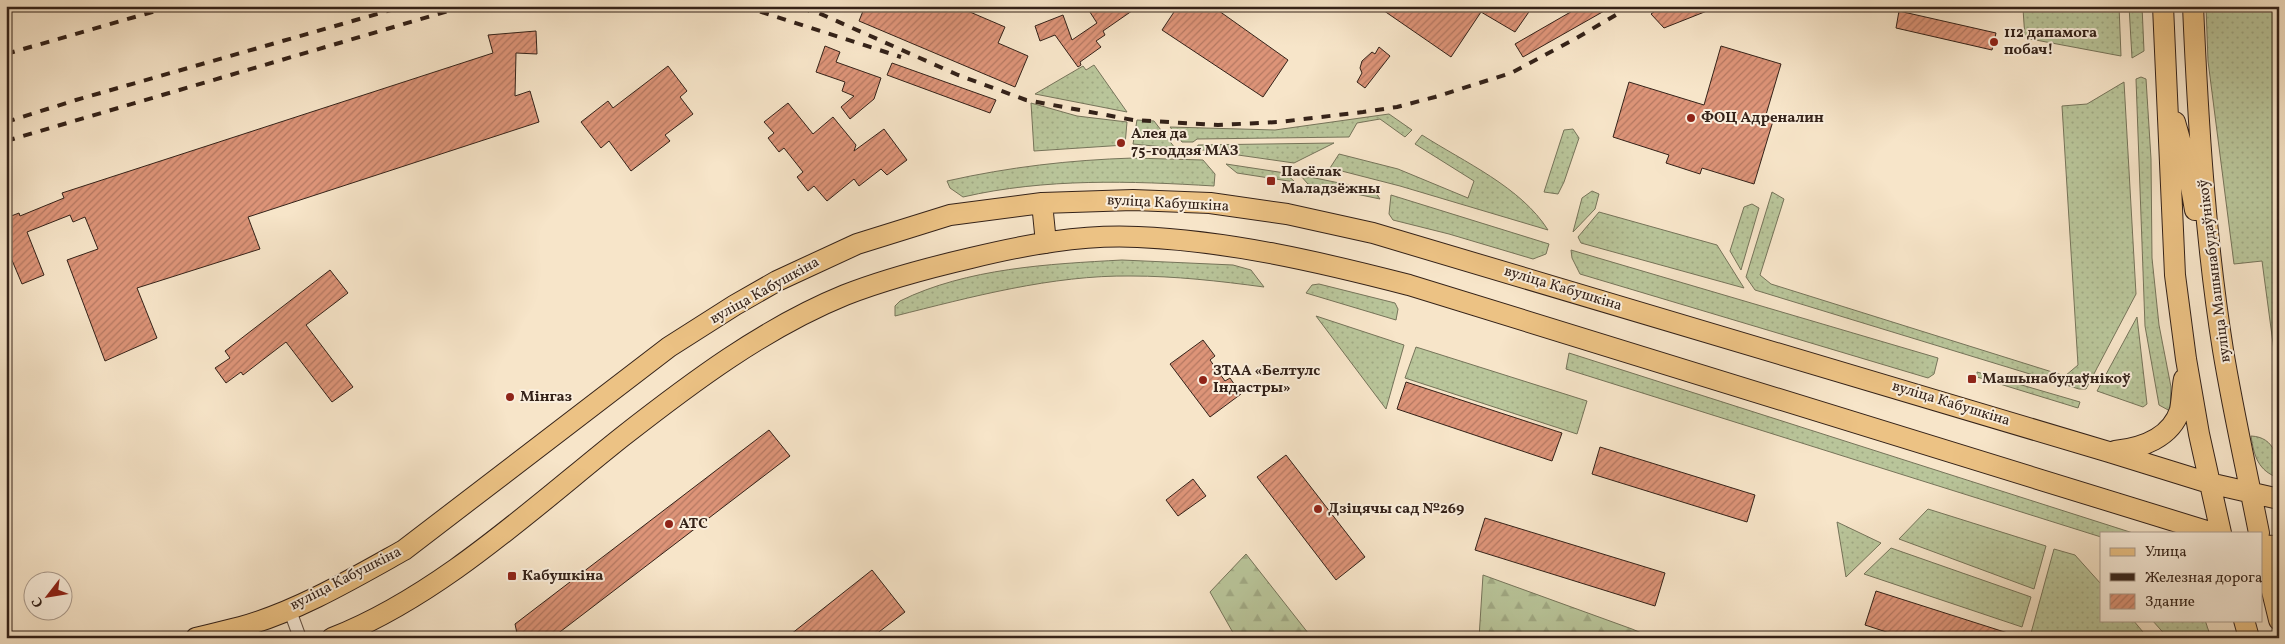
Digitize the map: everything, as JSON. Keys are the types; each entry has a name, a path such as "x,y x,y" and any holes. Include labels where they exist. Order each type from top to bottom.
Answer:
{"main road":[{"path":"2163,6 2175,275 2186,359 2209,483 2221,532"},
{"name":"вуліца Машынабудаўнікоў","path":"2193,6 2206,213 2223,350 2259,532"},
{"path":"2167,104 2179,132 2194,208 2199,212 2206,213"},
{"name":"вуліца Кабушкіна","path":"196,638 242,627 289,608 356,577 404,550 669,347 777,281 857,244 950,215 1042,203 1133,200 1210,203 1287,214 1373,232 2209,483 2279,499"},
{"path":"1042,203 1046,243"},
{"path":"332,638 380,615 432,584 470,557 690,386 778,330 842,297 899,276 1005,250 1093,237 1127,237 1208,243 1288,256 1358,272 1517,317 2210,532"},
{"path":"2109,452 2137,449 2154,440 2171,427 2180,410 2186,359"},
{"path":"2262,545 2279,547"},
{"path":"2262,549 2279,620"},
{"path":"2245,622 2249,638"}],"street":[{"path":"289,608 300,638"}],"green space":[{"path":"2053,6 2119,6 2121,56 2025,38 2023,9"},
{"path":"2129,6 2142,6 2144,51 2132,58"},
{"path":"2206,6 2279,6 2279,388 2262,261 2234,264 2208,61"},
{"path":"1094,65 1127,112 1035,94 1083,66 1086,70"},
{"path":"2141,77 2146,79 2151,159 2152,258 2159,325 2171,387 2170,411 2159,405 2145,326 2136,79"},
{"path":"2124,82 2136,294 2086,389 2079,389 1755,290 1746,277 1772,192 1784,199 1760,275 1771,284 2065,376 2078,365 2062,106 2087,104"},
{"path":"1031,103 1077,116 1127,122 1125,145 1034,151"},
{"path":"1389,114 1412,130 1405,137 1380,119 1357,123 1349,137 1197,139 1193,142 1182,142 1170,127 1275,130"},
{"path":"1137,120 1154,121 1175,148 1133,144"},
{"path":"1573,129 1579,138 1564,182 1558,194 1544,192 1564,130"},
{"path":"1422,135 1491,176 1507,188 1537,215 1548,230 1400,186 1330,168 1339,154 1398,169 1468,198 1474,181 1415,144"},
{"path":"1334,143 1294,163 1196,149 1198,145"},
{"path":"1133,158 1203,160 1215,174 1214,186 1088,182 1025,187 963,197 950,188 947,181 1040,165 1086,160"},
{"path":"1226,164 1285,173 1295,182 1237,173"},
{"path":"1300,175 1374,190 1380,199 1308,184"},
{"path":"1592,191 1599,194 1595,209 1573,232 1582,198"},
{"path":"1391,195 1549,244 1546,254 1533,259 1449,234 1393,220 1389,214"},
{"path":"1752,204 1759,208 1741,270 1730,251 1744,207"},
{"path":"1599,212 1717,245 1744,288 1581,243 1578,237"},
{"path":"1571,250 1938,358 1934,374 1928,378 1580,274 1572,258"},
{"path":"1122,260 1233,265 1251,270 1264,287 1148,276 1071,279 1012,288 895,316 895,306 900,301 953,281 1037,266"},
{"path":"1319,284 1395,303 1398,309 1396,320 1306,293 1312,285"},
{"path":"1316,316 1404,345 1386,409"},
{"path":"2137,317 2147,404 2143,407 2097,391"},
{"path":"1416,347 1587,401 1577,434 1405,378"},
{"path":"1569,353 2130,532 2100,532 2100,537 1566,369"},
{"path":"1977,372 2080,402 2078,408 1977,377"},
{"path":"2251,436 2266,440 2274,450 2279,478 2266,471 2258,462"},
{"path":"1928,509 2046,546 2034,589 1899,539"},
{"path":"1837,522 1881,543 1846,577"},
{"path":"1891,548 2031,597 2022,627 1864,574"},
{"path":"2054,549 2075,555 2100,583 2100,622 2135,622 2148,638 2044,638 2031,633"},
{"path":"1246,554 1312,638 1236,638 1210,592"},
{"path":"1483,575 1644,634 1639,638 1479,638"},
{"path":"2154,622 2206,622 2211,638 2168,638"}],"building":[{"path":"865,6 956,6 1005,27 998,43 1028,56 1015,87 859,21"},
{"path":"1086,6 1139,6 1103,31 1105,35 1096,41 1101,47 1080,62 1081,65 1078,67 1055,35 1040,41 1035,26 1063,15 1072,40 1097,23"},
{"path":"1178,6 1212,6 1288,60 1263,97 1162,30"},
{"path":"1377,6 1533,6 1515,32 1481,12 1451,57"},
{"path":"1581,6 1613,6 1523,57 1515,44"},
{"path":"1662,6 1717,7 1664,28 1651,14"},
{"path":"1899,11 1996,33 1992,50 1896,28"},
{"path":"536,31 537,54 516,53 515,96 530,91 539,122 248,217 260,249 137,288 157,338 105,361 67,260 98,249 85,217 73,222 70,215 27,232 44,275 22,284 6,246 6,218 19,213 20,216 64,198 62,193 493,53 488,35"},
{"path":"825,46 840,52 836,62 881,78 874,99 850,119 841,107 854,96 842,91 845,82 816,72"},
{"name":"ФОЦ Адреналин","path":"1721,46 1781,64 1765,118 1773,121 1754,184 1702,168 1700,174 1666,163 1669,155 1613,137 1629,82 1704,105"},
{"path":"1379,47 1390,56 1365,88 1357,82 1362,73 1360,68 1362,61 1372,52 1375,54"},
{"path":"892,63 996,100 990,113 887,75"},
{"path":"668,66 687,91 680,97 693,114 665,135 670,141 631,171 609,141 601,148 581,122 608,101 613,108"},
{"path":"788,103 813,134 833,117 856,145 854,151 884,129 907,160 887,175 881,169 859,186 854,179 827,201 814,186 808,191 797,177 803,172 784,148 779,152 768,138 774,133 764,122"},
{"path":"330,270 348,293 306,325 353,387 332,402 286,342 243,375 241,372 226,383 215,368 230,358 225,351"},
{"path":"1203,340 1215,356 1210,360 1225,381 1230,378 1241,394 1210,417 1170,364"},
{"path":"1406,382 1562,433 1552,461 1397,409"},
{"path":"769,430 790,456 552,638 518,638 515,624"},
{"path":"1600,447 1755,495 1747,522 1592,474"},
{"path":"1286,455 1365,557 1336,580 1257,477"},
{"path":"1193,479 1206,496 1178,516 1166,500"},
{"path":"1485,518 1665,573 1655,606 1475,550"},
{"path":"872,570 905,612 871,638 786,638"},
{"path":"1876,591 2014,635 2013,638 1905,638 1865,625"}],"railway":[{"path":"6,54 173,6"},
{"path":"6,122 76,100 405,6"},
{"path":"6,141 465,6"},
{"path":"743,6 901,57"},
{"path":"791,6 809,11"},
{"path":"803,6 958,75 1026,100 1133,120 1218,125 1279,122 1363,112 1397,107 1435,97 1511,73 1575,39 1631,6"}],"place":[{"name":"112 дапамога побач!","path":"1994,42"},
{"name":"ФОЦ Адреналин","path":"1691,118"},
{"name":"Алея да 75-годдзя МАЗ","path":"1121,143"},
{"name":"Пасёлак Маладзёжны","path":"1271,181"},
{"name":"Машынабудаўнікоў","path":"1972,379"},
{"name":"ЗТАА «Белтулс Iндастры»","path":"1203,380"},
{"name":"Мінгаз","path":"510,397"},
{"name":"Дзіцячы сад №269","path":"1318,509"},
{"name":"АТС","path":"669,524"},
{"name":"Кабушкіна","path":"512,576"}]}
